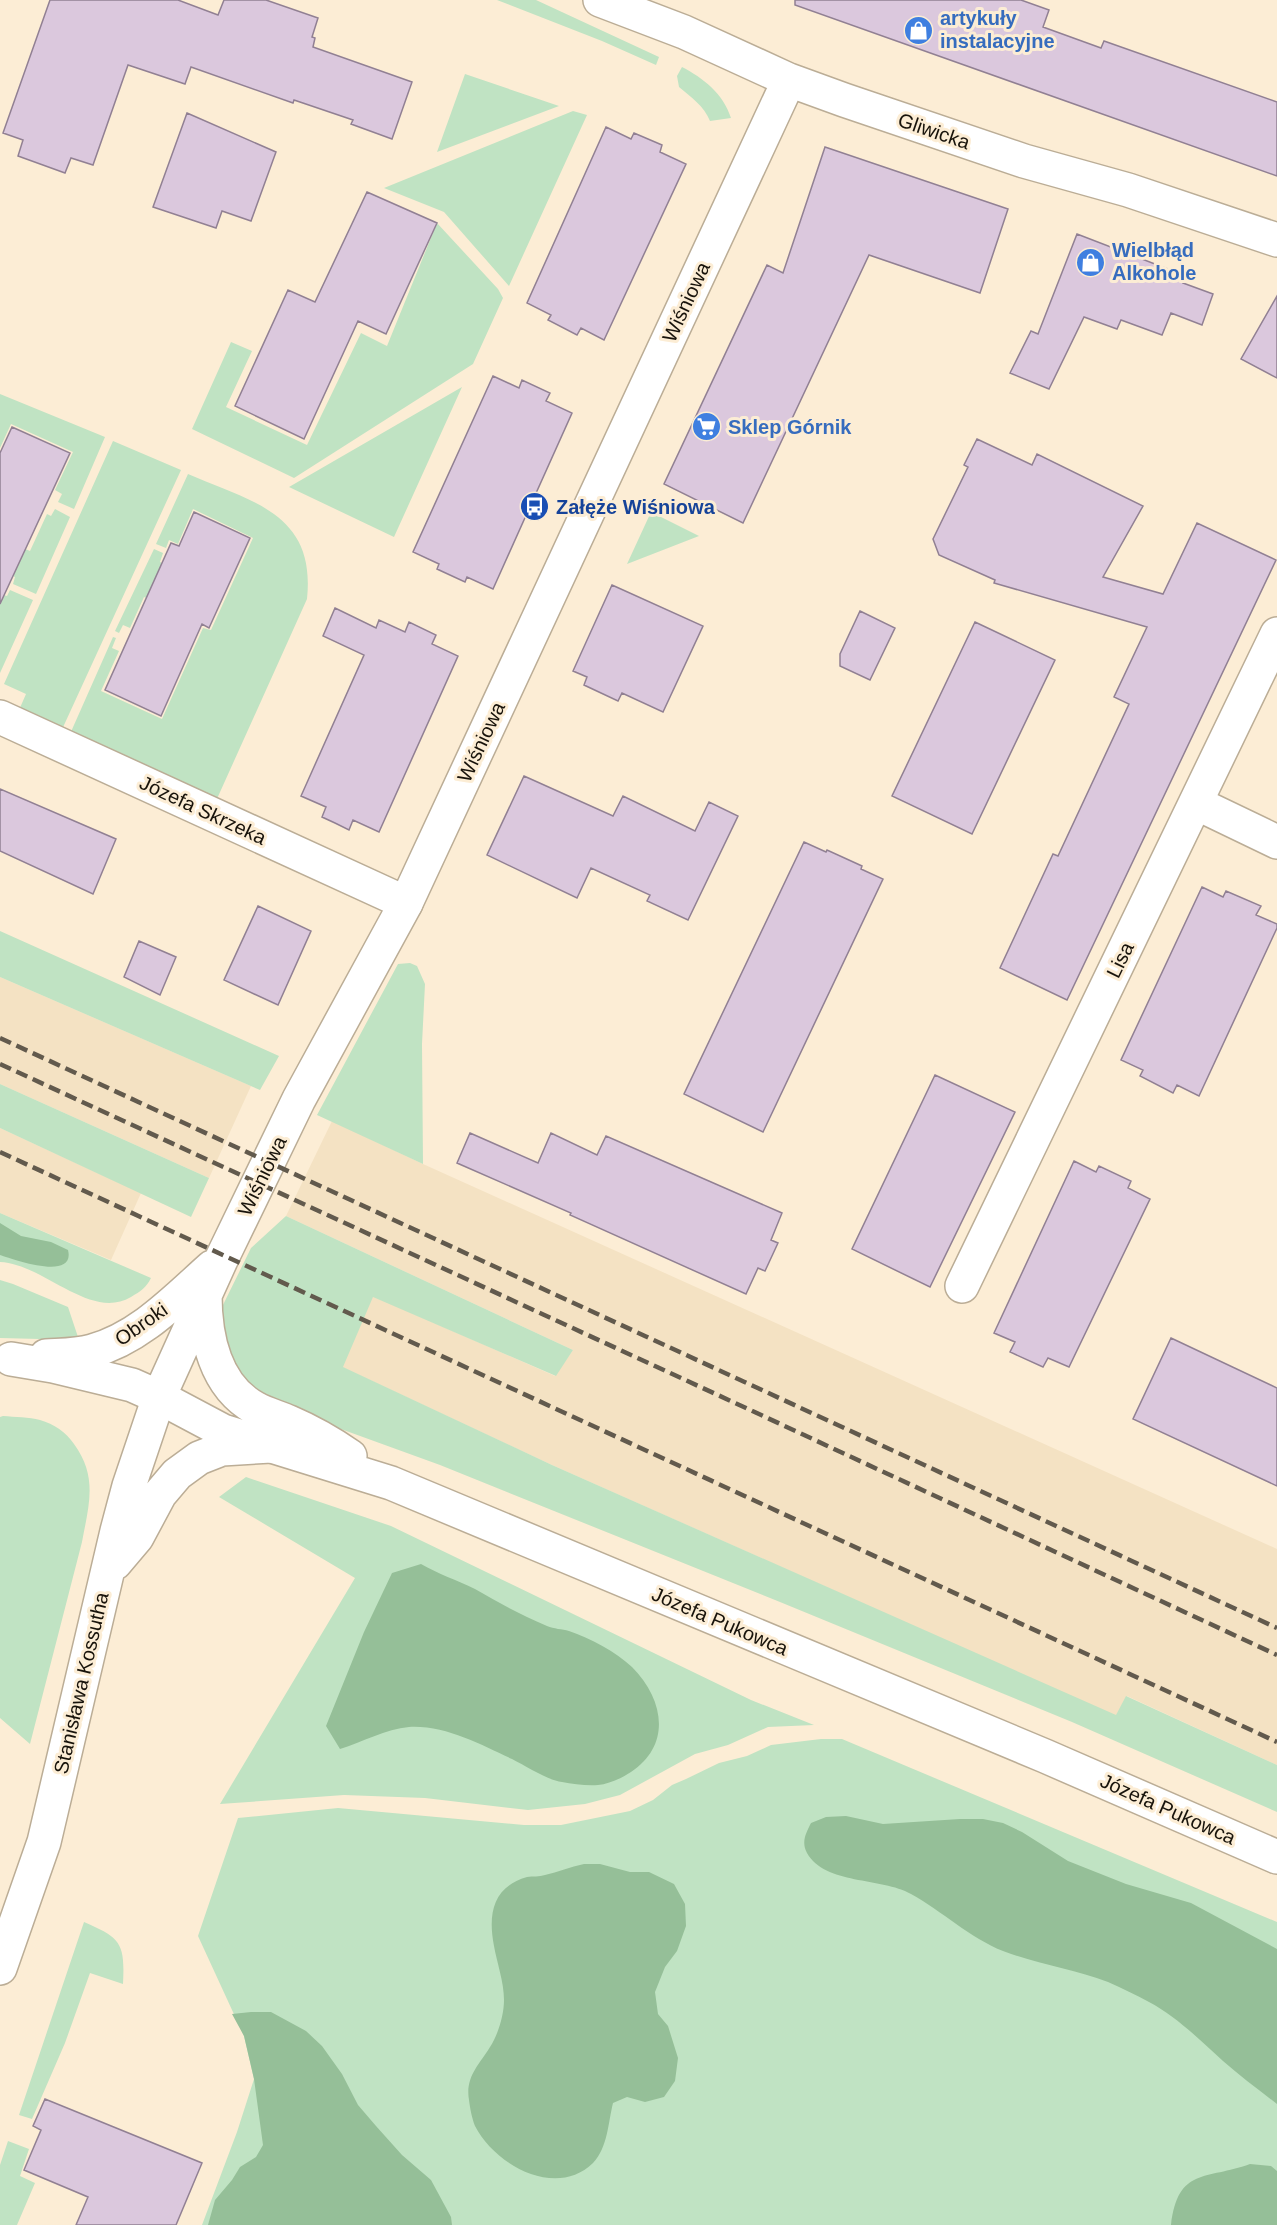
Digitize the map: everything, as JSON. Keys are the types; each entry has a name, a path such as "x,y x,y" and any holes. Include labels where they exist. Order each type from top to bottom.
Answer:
{"street":[{"name":"Gliwicka","path":"600,0 684,32 789,80 1024,161 1128,190 1277,240"},
{"name":"Wiśniowa","path":"159,1397 220,1260 298,1099 406,903 789,80"},
{"name":"Lisa","path":"962,1286 1277,634"},
{"name":"Józefa Skrzeka","path":"0,717 406,903"},
{"path":"1196,803 1277,842"},
{"name":"Obroki","path":"5,1359 90,1352 115,1344 151,1321 220,1260"},
{"path":"205,1293 208,1340 219,1368 233,1389 254,1408 292,1423 340,1449 391,1483"},
{"name":"Obroki","path":"5,1359 53,1366 122,1383 159,1397"},
{"name":"Józefa Pukowca","path":"159,1397 223,1431 391,1483 1045,1756 1277,1857"},
{"name":"Stanisława Kossutha","path":"0,1968 44,1842 129,1486 159,1397"},
{"path":"108,1571 137,1537 160,1494 177,1474 199,1458 222,1449 271,1446"}],"shaded area":[{"path":"0,977 251,1086 209,1178 0,1084"},
{"path":"332,1121 1277,1549 1277,1765 1127,1696 1116,1716 552,1465 342,1367 373,1296 555,1376 573,1350 286,1216"},
{"path":"0,1128 141,1193 111,1260 0,1213"}],"green space":[{"path":"497,0 536,0 659,57 656,65 602,41"},
{"path":"682,67 697,76 718,94 731,118 710,121 701,106 679,87 677,76"},
{"path":"465,74 559,106 437,152"},
{"path":"573,111 587,115 509,286 444,212 384,188"},
{"path":"437,223 498,289 503,298 473,364 294,478 192,429 231,342 252,351 226,407 307,445 361,333 387,346"},
{"path":"462,387 394,537 289,487"},
{"path":"0,394 105,437 74,509 58,502 62,494 55,490 73,452 11,424 0,448"},
{"path":"113,441 181,470 59,736 16,717 26,694 4,684"},
{"path":"188,474 235,493 275,515 290,529 301,547 307,570 307,599 216,801 70,734 113,637 116,638 112,648 119,651 101,691 162,719 203,628 211,630 253,538 193,509 178,544 169,540 166,548 156,544"},
{"path":"55,509 70,517 36,594 13,584 15,577 11,575 23,548 30,551 47,514 51,516"},
{"path":"651,512 699,536 627,564"},
{"path":"154,549 163,553 160,562 167,566 152,600 144,597 130,628 123,625 119,633 115,631"},
{"path":"10,590 33,600 0,673 0,594 7,596"},
{"path":"0,931 279,1056 260,1090 0,977"},
{"path":"410,963 417,966 425,984 422,1044 423,1164 317,1115 398,964"},
{"path":"0,1084 209,1178 191,1217 0,1128"},
{"path":"0,1213 151,1278 143,1289 131,1297 115,1302 99,1302 83,1297 17,1265 0,1262"},
{"path":"286,1216 573,1350 556,1376 373,1297 343,1367 552,1465 1116,1715 1126,1696 1277,1765 1277,1812 1072,1722 780,1602 440,1465 294,1412 252,1391 227,1358 221,1309 251,1248"},
{"path":"0,1223 21,1236 51,1242 68,1250 68,1260 62,1265 53,1267 29,1264 0,1255"},
{"path":"0,1280 68,1307 79,1340 0,1338"},
{"path":"0,1417 36,1419 59,1429 71,1440 82,1456 90,1491 82,1542 30,1744 0,1718"},
{"path":"246,1477 391,1526 751,1700 814,1725 768,1727 728,1745 695,1754 620,1795 585,1804 528,1810 425,1798 344,1795 220,1804 355,1578 219,1497"},
{"path":"421,1564 537,1622 569,1631 594,1642 611,1651 632,1667 651,1693 657,1707 659,1721 658,1735 653,1749 644,1761 631,1772 615,1780 589,1785 550,1779 476,1742 423,1727 400,1728 340,1749 326,1726 364,1632 392,1573"},
{"path":"842,1739 1277,1922 1277,2225 202,2225 254,2079 244,2036 198,1936 238,1818 338,1808 524,1825 561,1825 630,1811 653,1800 672,1785 719,1763 747,1756 771,1745"},
{"path":"846,1816 883,1824 960,1819 983,1819 1003,1823 1022,1832 1068,1861 1126,1884 1191,1903 1277,1949 1277,2104 1229,2067 1179,2022 1139,1997 1095,1977 1003,1951 979,1939 911,1894 885,1885 840,1876 815,1863 804,1845 811,1823 826,1817"},
{"path":"584,1864 600,1864 630,1872 649,1872 674,1884 685,1904 686,1926 677,1951 665,1967 655,1992 658,2014 668,2026 678,2058 675,2081 664,2097 645,2102 627,2097 613,2103 605,2142 593,2163 578,2173 562,2178 545,2177 528,2173 511,2164 484,2140 473,2120 468,2092 474,2072 496,2037 503,2012 503,1986 492,1935 495,1904 506,1888 515,1882 527,1877 543,1876"},
{"path":"84,1922 106,1933 118,1944 123,1959 123,1984 90,1973 65,2043 32,2119 19,2115"},
{"path":"271,2012 306,2031 322,2046 342,2074 358,2105 402,2155 431,2180 451,2217 452,2225 208,2225 215,2200 240,2167 256,2157 263,2145 254,2079 244,2036 232,2014"},
{"path":"8,2141 29,2149 20,2176 35,2183 17,2225 0,2225 0,2165"},
{"path":"1250,2164 1271,2166 1277,2171 1277,2225 1171,2225 1180,2193 1187,2184 1208,2175"}],"building":[{"path":"50,0 178,0 218,15 224,0 266,0 318,18 312,37 315,38 313,47 412,82 392,139 351,124 353,120 294,100 293,103 191,67 185,84 128,65 93,165 71,158 65,173 18,156 23,140 3,133"},
{"path":"795,0 1021,0 1049,10 1043,27 1101,48 1104,41 1277,102 1277,176 795,5"},
{"path":"187,113 276,152 251,221 222,211 216,228 153,207"},
{"path":"606,127 631,139 634,133 662,145 660,152 686,164 604,340 581,328 577,335 548,320 551,315 527,303"},
{"path":"825,147 1008,209 980,293 869,255 743,523 664,484 767,265 783,273"},
{"path":"367,192 437,223 386,334 358,321 304,439 235,406 288,290 315,302"},
{"path":"1077,234 1186,276 1183,283 1213,294 1202,325 1171,313 1162,335 1121,320 1117,329 1084,317 1049,389 1010,373 1031,331 1038,334"},
{"path":"1277,296 1277,378 1241,359"},
{"path":"493,376 519,388 522,380 550,393 546,401 572,413 493,589 467,577 465,582 437,569 439,564 413,552"},
{"path":"12,427 70,453 0,604 0,453"},
{"path":"977,439 1032,465 1037,454 1143,506 1103,577 1163,594 1197,523 1276,560 1067,1000 1000,968 1053,854 1058,856 1129,704 1114,697 1147,627 994,583 995,580 939,555 933,539 968,467 964,465"},
{"path":"194,512 250,538 209,628 202,624 161,716 105,690 171,543 179,546"},
{"path":"612,585 703,626 663,712 622,693 618,701 584,685 587,677 573,671"},
{"path":"335,608 376,628 379,620 405,632 409,622 436,635 432,644 458,656 379,832 353,820 349,830 322,817 326,807 301,796 364,655 323,636"},
{"path":"860,611 895,628 870,680 840,666 840,654"},
{"path":"975,622 1055,660 972,834 892,796"},
{"path":"524,776 613,816 623,796 695,831 709,802 738,816 688,920 647,901 650,895 591,868 577,898 487,855"},
{"path":"0,789 116,839 93,894 0,851"},
{"path":"804,842 862,866 861,869 883,879 763,1132 684,1094"},
{"path":"1202,887 1223,897 1226,891 1261,906 1256,915 1277,924 1277,928 1199,1096 1177,1085 1173,1093 1140,1076 1143,1070 1121,1060"},
{"path":"258,906 311,931 278,1005 224,980"},
{"path":"139,941 176,957 160,995 124,977"},
{"path":"935,1075 1015,1112 930,1287 852,1249"},
{"path":"470,1133 538,1163 551,1133 597,1155 606,1136 782,1213 771,1240 778,1243 765,1271 758,1268 746,1294 457,1163"},
{"path":"1074,1161 1096,1172 1099,1166 1131,1181 1128,1188 1150,1199 1069,1367 1048,1358 1043,1367 1010,1352 1015,1342 994,1333"},
{"path":"1171,1338 1277,1388 1277,1486 1133,1419"},
{"path":"45,2099 202,2163 176,2225 76,2225 88,2197 24,2170 41,2130 33,2126"}],"railway":[{"path":"0,1038 1277,1628"},
{"path":"0,1064 1277,1655"},
{"path":"0,1152 1277,1742"}],"place":[{"name":"artykuły instalacyjne","path":"919,30"},
{"name":"Wielbłąd Alkohole","path":"1091,262"},
{"name":"Sklep Górnik","path":"707,427"},
{"name":"Załęże Wiśniowa","path":"535,507"}]}
